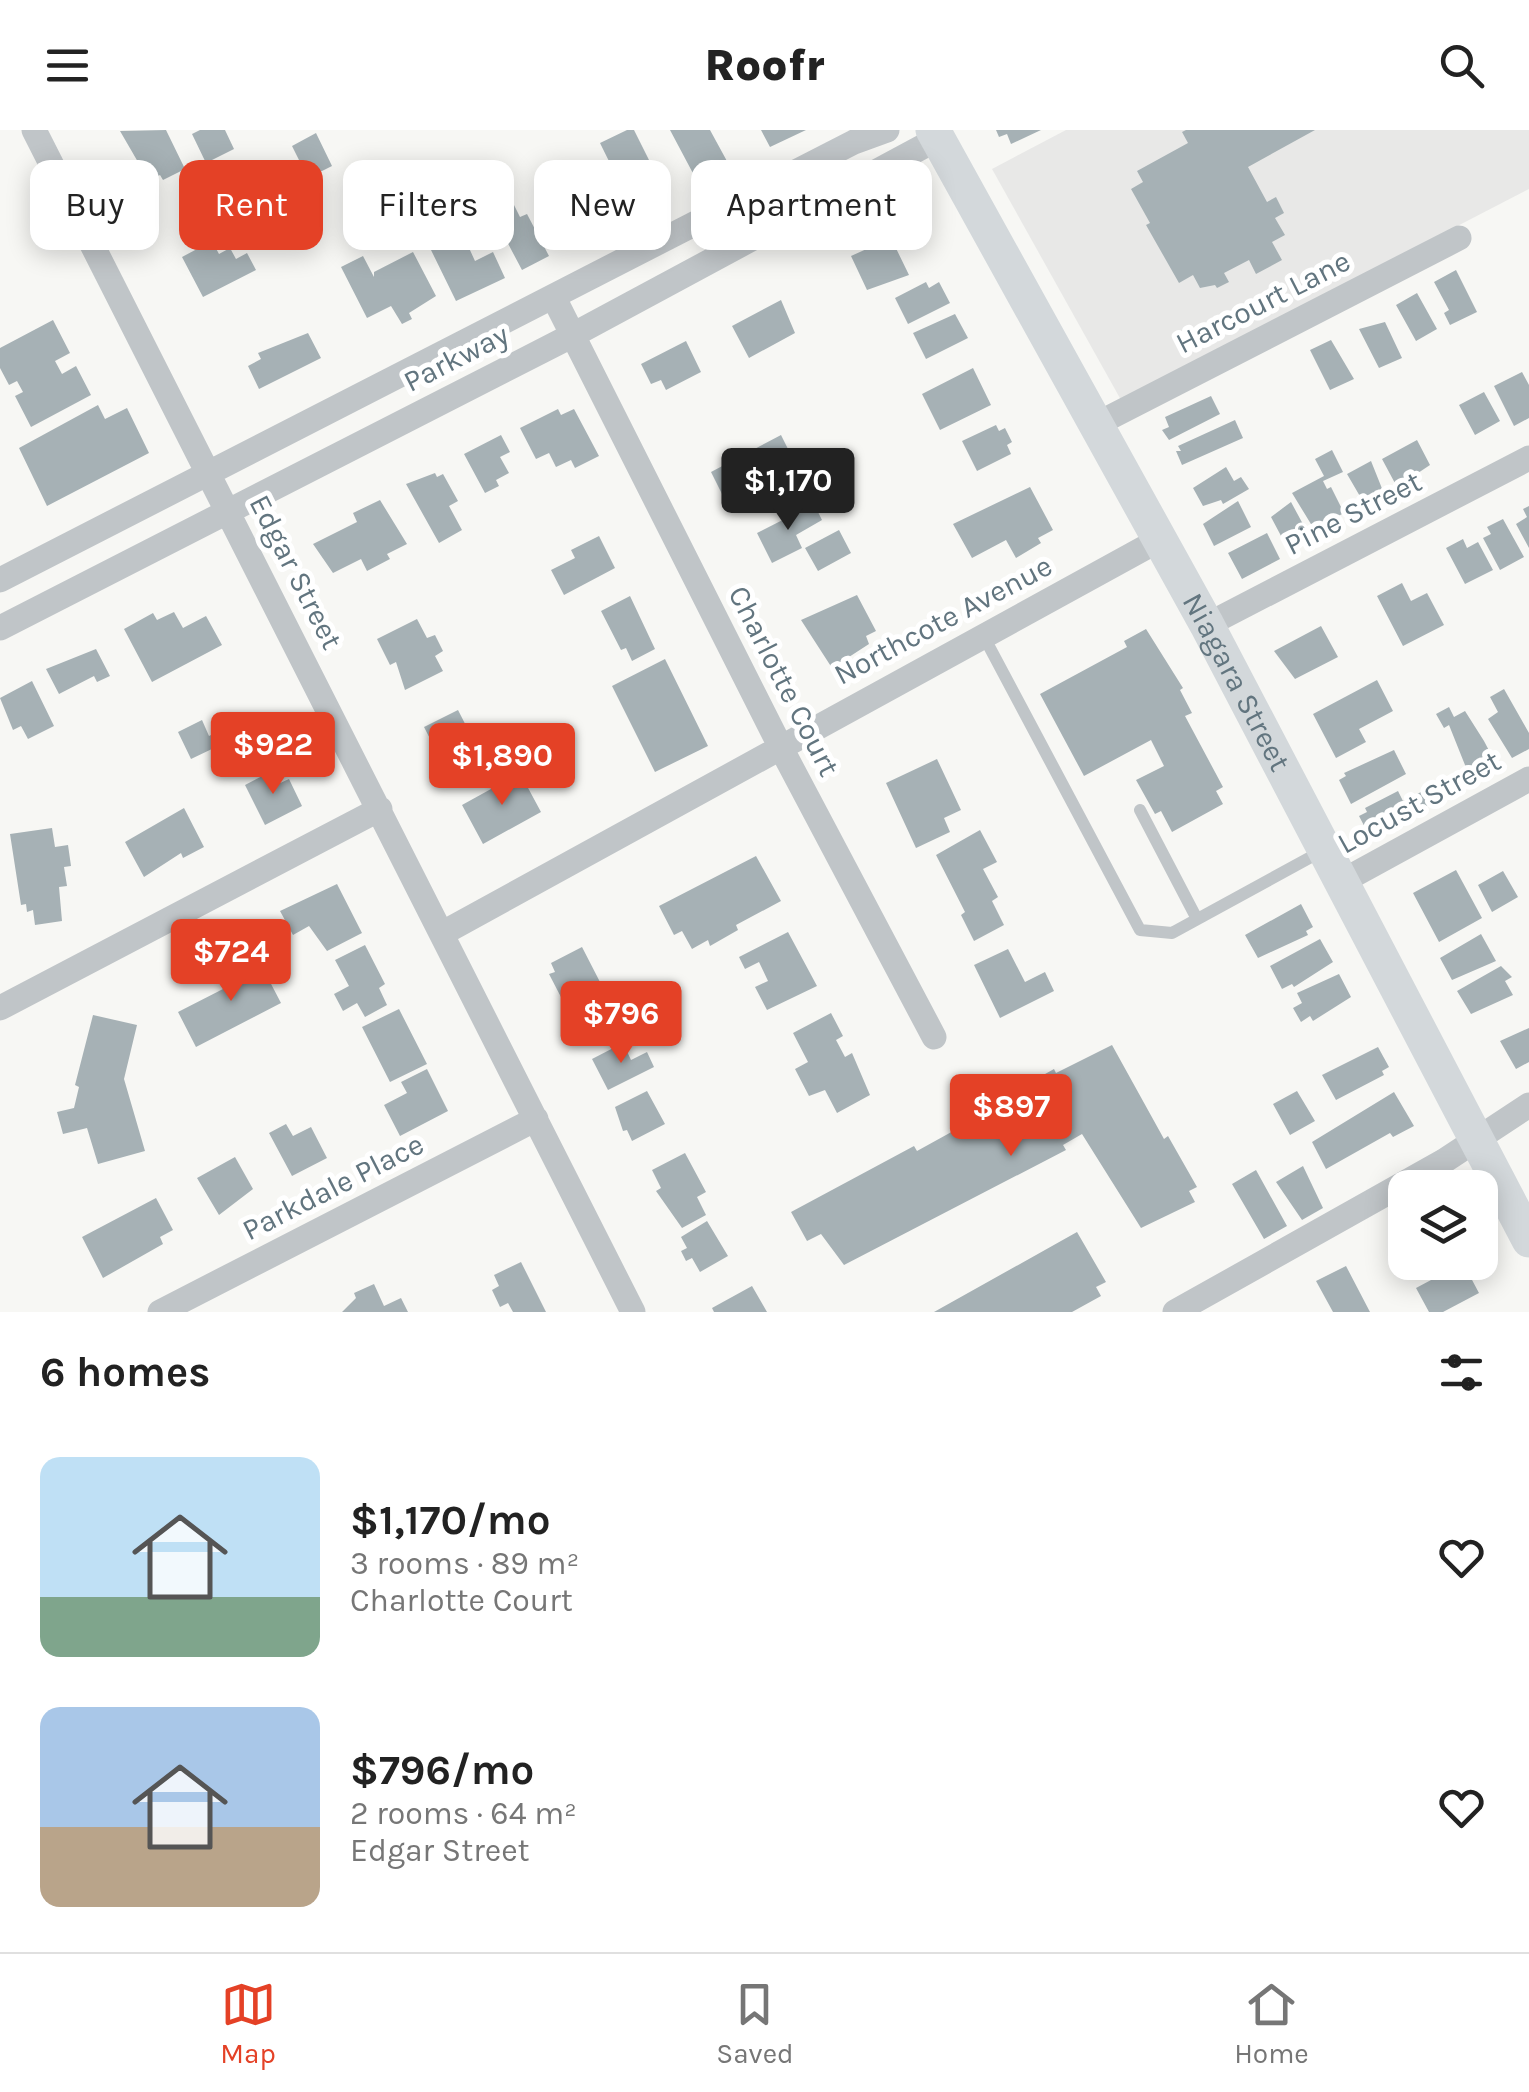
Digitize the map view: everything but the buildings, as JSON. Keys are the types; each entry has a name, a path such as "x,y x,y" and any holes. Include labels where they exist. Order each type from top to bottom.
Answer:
{"main road":[{"name":"Niagara Street","path":"935,134 1207,625 1529,1240"}],"street":[{"name":"Edgar Street","path":"34,130 633,1312"},
{"name":"Parkway","path":"0,580 854,142 888,130"},
{"name":"Parkway","path":"0,628 573,335 935,134"},
{"name":"Harcourt Lane","path":"1097,424 1460,238"},
{"name":"Charlotte Court","path":"554,298 780,746 934,1037"},
{"name":"Pine Street","path":"1207,625 1529,458"},
{"name":"Northcote Avenue","path":"443,933 1159,540"},
{"name":"Locust Street","path":"1341,882 1529,779"},
{"path":"0,1008 380,809"},
{"path":"1175,1312 1529,1106"},
{"name":"Parkdale Place","path":"160,1312 536,1119"}],"lane":[{"path":"983,635 1140,930 1172,932 1324,849"},
{"path":"1140,810 1198,918"}],"shaded area":[{"path":"1066,130 1529,130 1529,189 1121,400 992,169"}]}
